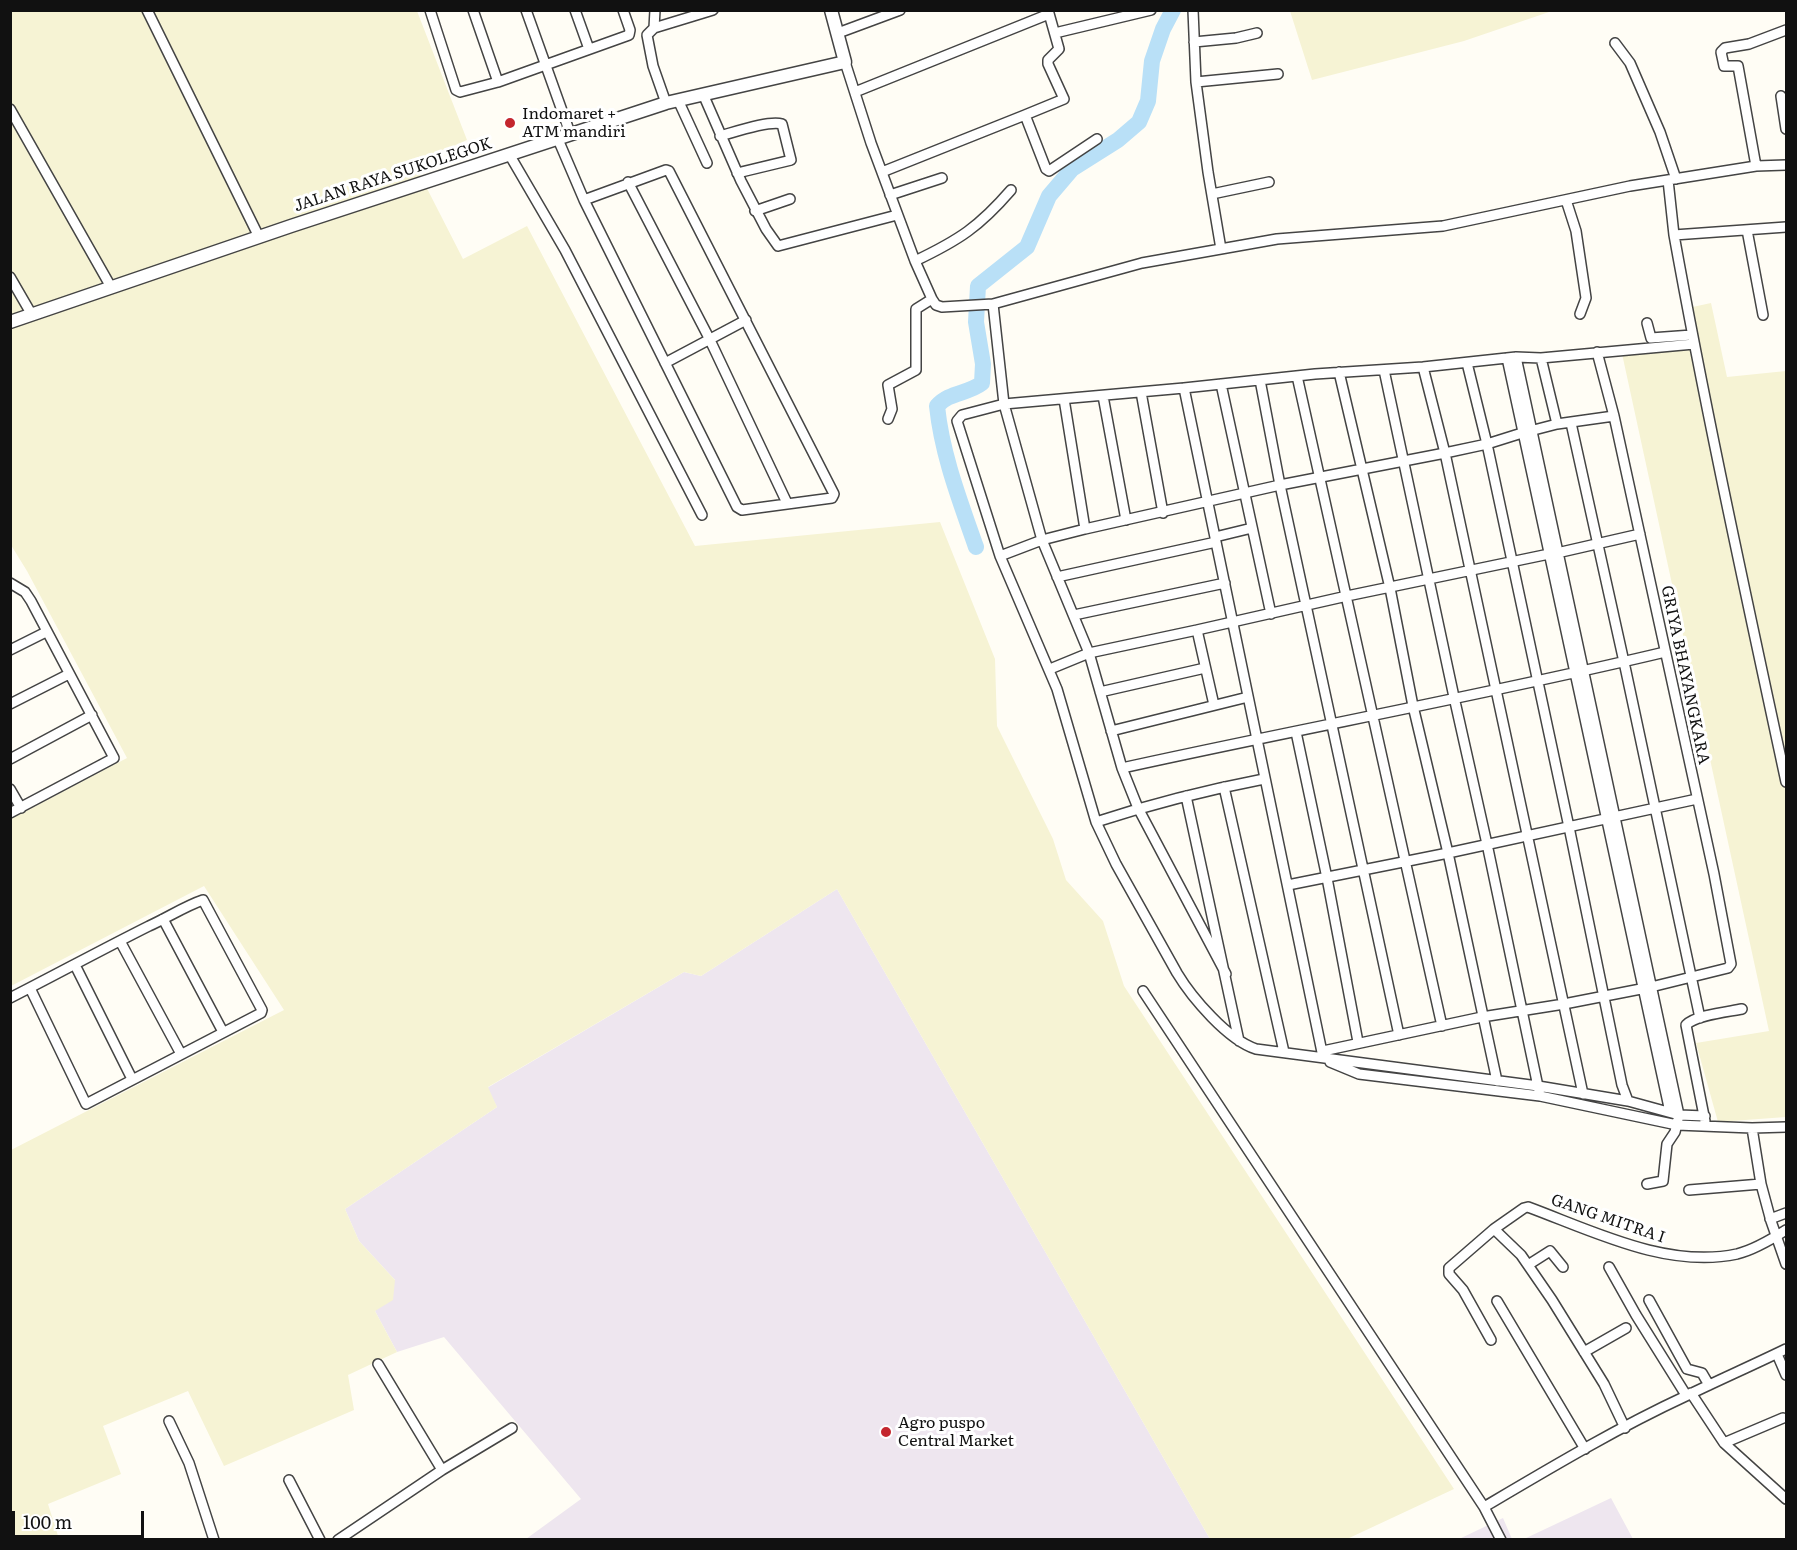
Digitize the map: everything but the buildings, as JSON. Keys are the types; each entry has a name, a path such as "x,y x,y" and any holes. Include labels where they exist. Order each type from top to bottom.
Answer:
{"street":[{"path":"147,10 259,237"},
{"path":"430,10 458,91 498,82 629,35 630,30 623,10"},
{"path":"473,10 498,82"},
{"path":"526,10 570,133"},
{"path":"575,10 590,49"},
{"path":"654,28 655,10"},
{"path":"707,163 672,101 648,45 647,35 654,28 713,10"},
{"path":"831,10 845,62 897,215 932,299 936,305 942,307 993,304 1142,263 1277,239 1443,226 1672,179 1756,166 1786,165"},
{"path":"837,33 900,10"},
{"path":"1055,33 1151,10"},
{"path":"1193,10 1196,82 1221,249"},
{"path":"855,92 1048,12 1059,49 1047,62 1064,99 882,172"},
{"path":"1756,166 1738,66 1724,66 1721,51 1725,48 1749,44 1786,30"},
{"path":"1194,42 1236,38 1257,33"},
{"path":"1615,43 1630,63 1660,132 1672,179 1674,235 1693,340 1786,782"},
{"name":"JALAN RAYA SUKOLEGOK","path":"10,322 557,137 672,101 845,62"},
{"path":"1196,82 1278,74"},
{"path":"703,94 755,211 775,244 780,247 897,215"},
{"path":"1780,96 1786,129"},
{"path":"10,109 111,287"},
{"path":"1025,115 1049,171 1097,139"},
{"path":"720,136 761,126 782,124 791,160 737,173"},
{"path":"557,137 584,200 737,507 742,510 832,498 834,494 669,171 628,182 584,200"},
{"path":"509,154 565,250 702,516"},
{"path":"890,195 942,178"},
{"path":"628,182 709,338 787,503"},
{"path":"1212,194 1269,182"},
{"path":"915,261 961,238 994,210 1011,190"},
{"path":"755,211 790,199"},
{"path":"1566,200 1575,231 1586,298 1580,314"},
{"path":"1674,235 1786,227"},
{"path":"1747,230 1763,315"},
{"path":"10,277 32,315"},
{"path":"888,419 892,409 888,385 916,370 916,309 932,299"},
{"path":"993,304 1004,404 1042,540 1089,653 1122,768 1138,808 1226,974"},
{"path":"665,363 746,320"},
{"path":"1647,323 1651,338 1693,340"},
{"path":"1693,340 1542,358 1511,358 1340,372 1004,404 957,418 978,492 1000,556 1050,669 1096,822 1116,864 1187,991 1199,1005 1239,1041 1256,1049 1497,1081 1675,1117 1705,1116"},
{"name":"GRIYA BHAYANGKARA","path":"1597,352 1614,416 1732,962 1728,968 1693,977"},
{"path":"1511,358 1675,1117 1667,1144 1663,1180 1647,1184"},
{"path":"1542,358 1557,424"},
{"path":"1467,363 1569,827 1622,1084 1628,1101"},
{"path":"1423,367 1470,571 1583,1094"},
{"path":"1383,370 1539,1091"},
{"path":"1340,372 1390,588 1413,706 1448,853 1497,1081"},
{"path":"1297,376 1442,1026"},
{"path":"1260,380 1280,485 1365,869 1399,1035"},
{"path":"1221,384 1271,614"},
{"path":"1185,388 1322,1056"},
{"path":"1141,392 1162,513"},
{"path":"1103,396 1126,520"},
{"path":"1064,399 1085,529"},
{"path":"1000,556 1042,540 1085,529 1280,485 1486,444 1557,424 1614,416"},
{"path":"1571,423 1693,977 1700,1018"},
{"path":"1057,578 1252,528"},
{"path":"1050,669 1089,653 1640,534"},
{"path":"1074,615 1225,583"},
{"path":"10,813 113,758 28,596 12,586"},
{"path":"1197,630 1214,705"},
{"path":"10,650 46,632"},
{"path":"1122,768 1256,738 1296,732 1496,690 1665,652"},
{"path":"1100,692 1205,668"},
{"path":"10,704 69,674"},
{"path":"1111,731 1248,697"},
{"path":"10,759 92,715"},
{"path":"1296,732 1358,1042"},
{"path":"1096,822 1138,808 1264,779"},
{"path":"1224,787 1284,1052"},
{"path":"10,789 21,808"},
{"path":"1186,796 1239,1041"},
{"path":"1288,885 1696,799"},
{"path":"10,998 120,940 204,901 262,1010 261,1013 86,1104 30,988"},
{"path":"163,920 223,1032"},
{"path":"120,940 181,1054"},
{"path":"75,965 132,1079"},
{"path":"1322,1056 1358,1042 1482,1017 1564,1004 1693,977"},
{"path":"1143,992 1484,1507 1501,1539"},
{"path":"1706,1126 1686,1028 1688,1022 1742,1009"},
{"path":"1322,1056 1359,1074 1583,1094 1628,1101 1706,1126 1752,1128 1786,1126"},
{"path":"1752,1128 1761,1184 1786,1264"},
{"path":"1689,1190 1761,1184"},
{"name":"GANG MITRA I","path":"1494,1229 1524,1208 1528,1208 1643,1249 1704,1258 1739,1254 1786,1230"},
{"path":"1771,1220 1786,1213"},
{"path":"1491,1340 1463,1290 1449,1272 1451,1266 1494,1229 1528,1265 1604,1384 1625,1428"},
{"path":"1528,1265 1550,1251 1563,1267"},
{"path":"1609,1267 1636,1315 1724,1443 1786,1499"},
{"path":"1649,1300 1687,1369 1702,1373 1709,1385"},
{"path":"1497,1301 1585,1449"},
{"path":"1584,1352 1626,1328"},
{"path":"1484,1507 1585,1449 1689,1394 1786,1349"},
{"path":"1777,1354 1786,1376"},
{"path":"378,1364 442,1470"},
{"path":"1724,1443 1783,1418"},
{"path":"169,1421 189,1463 214,1539"},
{"path":"338,1539 442,1470 513,1428"},
{"path":"288,1480 320,1539"}],"shaded area":[{"path":"1290,10 1552,11 1464,41 1312,80"},
{"path":"11,11 417,11 467,140 414,163 463,259 527,226 695,546 940,522 995,659 997,726 1053,839 1066,880 1103,921 1124,986 1454,1489 1347,1539 1210,1539 837,889 701,976 684,972 488,1087 497,1107 345,1209 359,1241 395,1280 393,1300 375,1311 397,1352 348,1375 354,1410 224,1466 188,1391 103,1426 121,1474 48,1504 59,1539 11,1539 11,1150 284,1010 204,886 11,986 11,819 127,758 11,545"},
{"path":"1711,303 1727,377 1786,371 1786,1117 1718,1122 1696,1043 1769,1031 1621,349 1691,339 1688,308"},
{"path":"837,889 1210,1539 526,1539 581,1499 444,1337 397,1352 375,1311 395,1280 359,1241 345,1209 497,1107 487,1088 684,972 701,976"},
{"path":"1611,1498 1633,1539 1524,1539"},
{"path":"1503,1518 1512,1539 1457,1540"}],"waterway":[{"path":"976,547 947,460 937,406 947,398 982,383 983,364 976,322 978,286 1027,247 1049,196 1072,169 1118,140 1139,122 1148,101 1152,61 1163,29 1173,10"}],"place":[{"name":"Indomaret + ATM mandiri","path":"510,123"},
{"name":"Agro puspo Central Market","path":"886,1432"}]}
